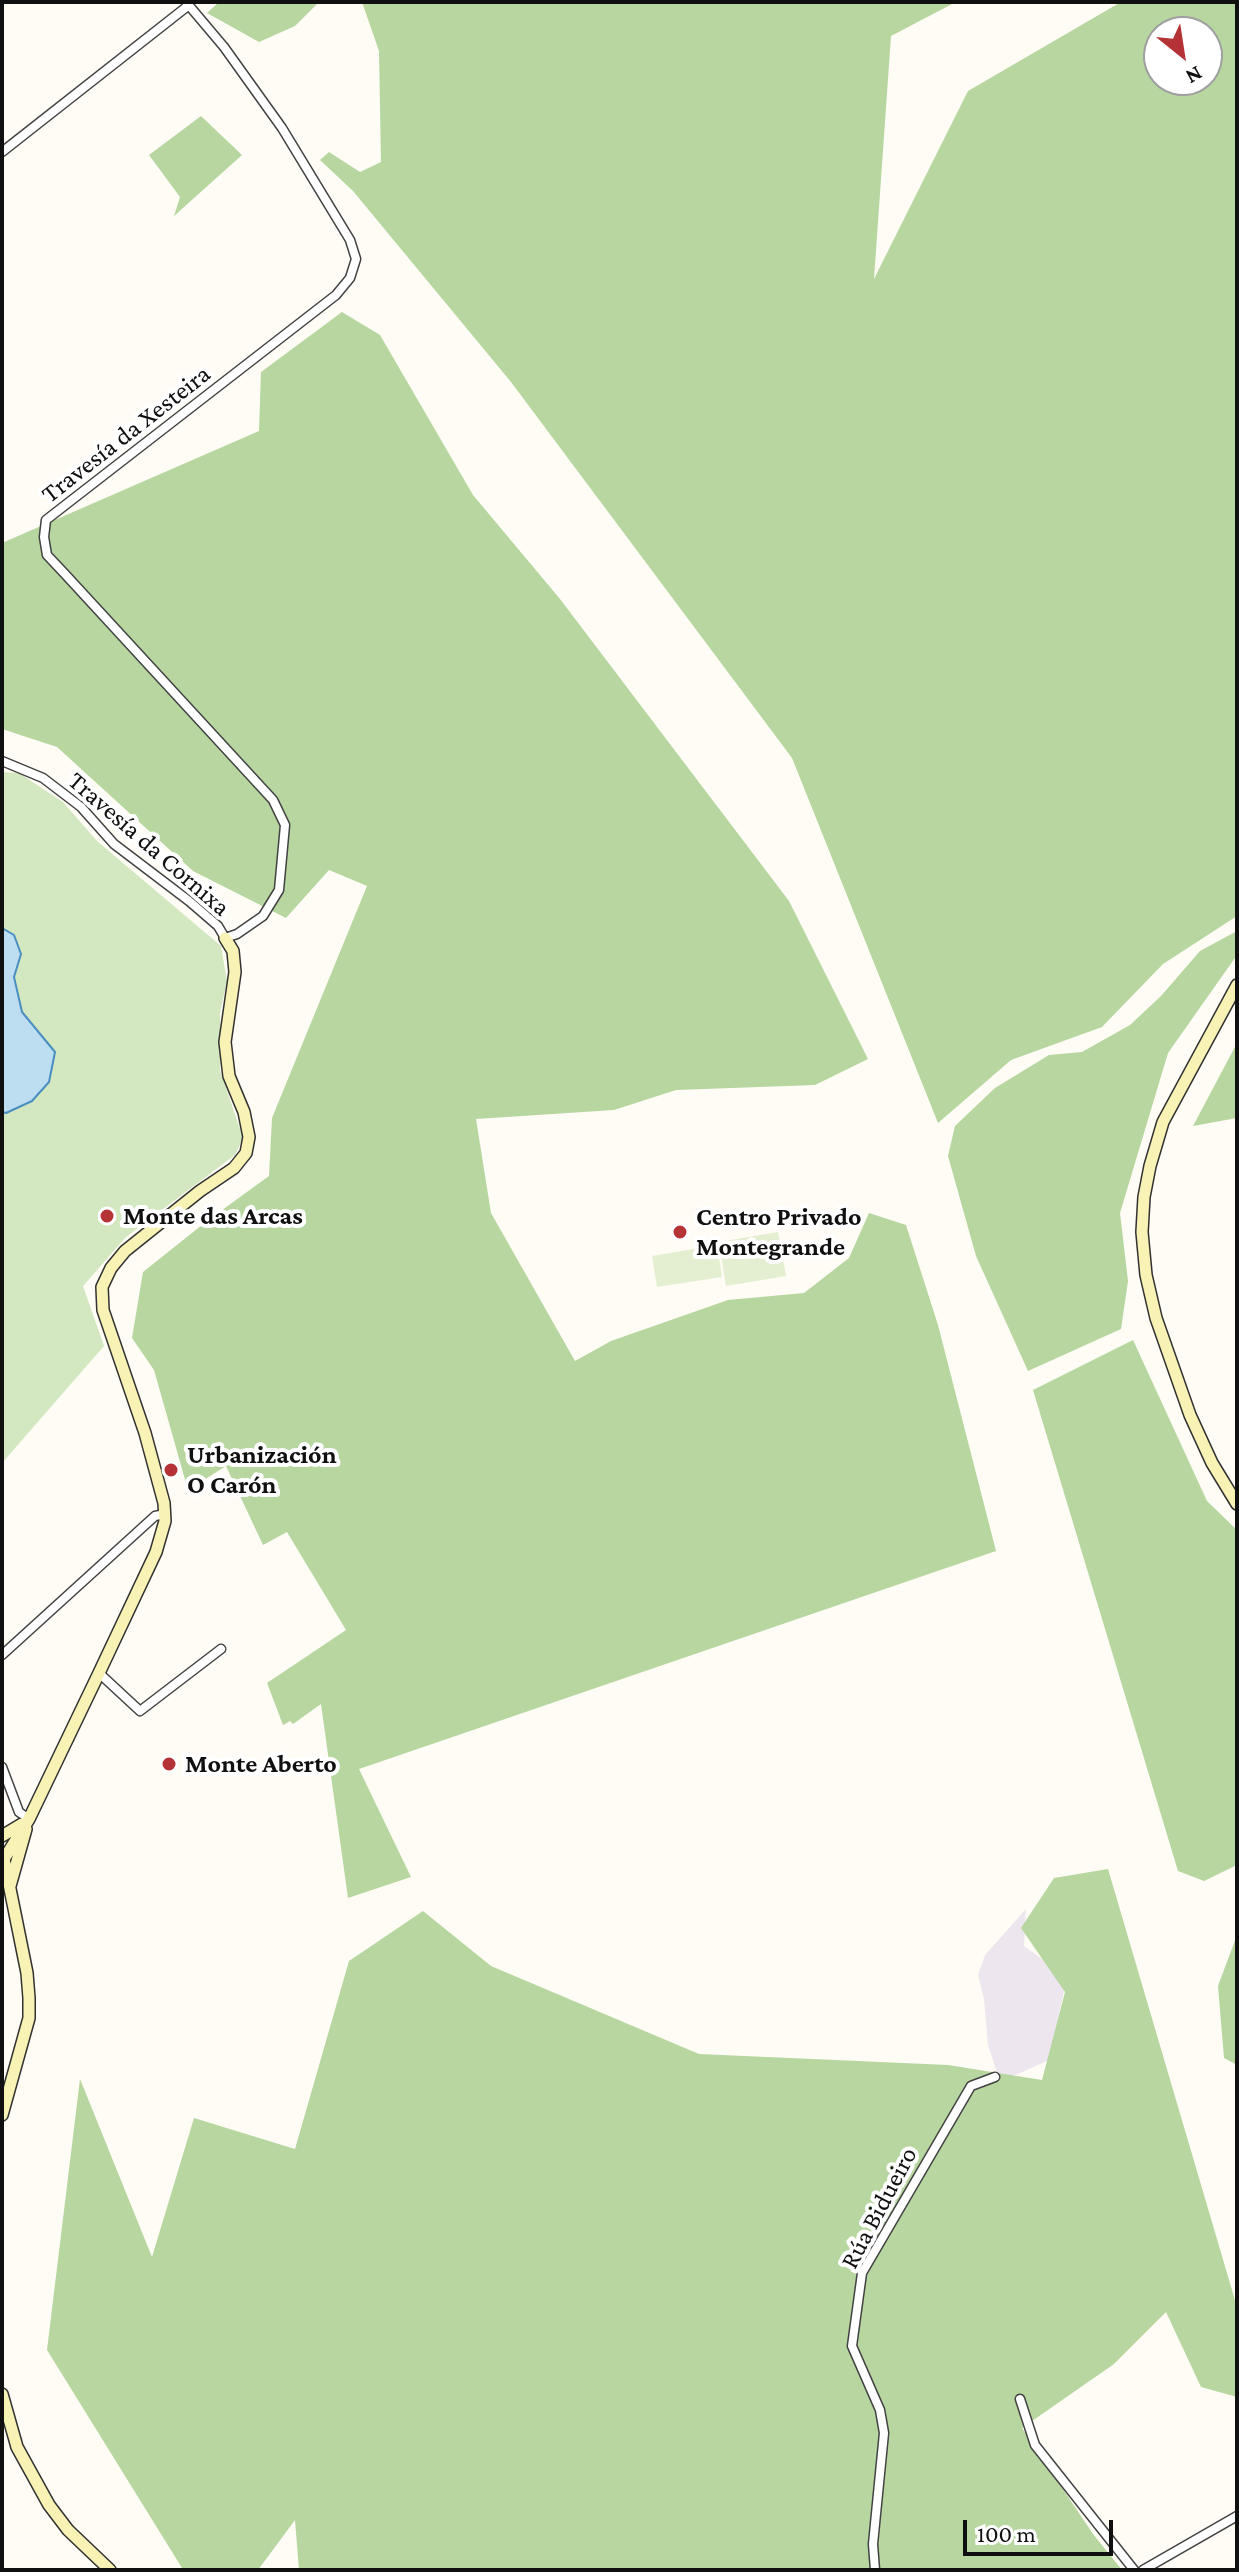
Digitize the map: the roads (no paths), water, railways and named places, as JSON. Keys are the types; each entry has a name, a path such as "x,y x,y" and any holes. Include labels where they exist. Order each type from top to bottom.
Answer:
{"street":[{"path":"2,152 187,4"},
{"name":"Travesía da Xesteira","path":"187,4 224,47 282,128 350,240 356,259 350,278 336,295 46,520 44,537 47,555 273,800 285,825 279,890 263,916 237,934 225,938"},
{"name":"Travesía da Cornixa","path":"2,761 43,778 81,807 114,844 189,901 218,926 225,938"},
{"path":"2,2115 24,2038 29,2008 27,1973 3,1862 29,1819 156,1552 165,1514 145,1433 103,1310 102,1287 111,1268 125,1251 234,1168 246,1153 249,1137 244,1112 229,1076 226,1053 235,972 233,951 225,938"},
{"path":"1237,985 1163,1122 1144,1197 1142,1232 1146,1275 1156,1318 1185,1401 1212,1463 1237,1504"},
{"path":"2,1655 155,1516 165,1514"},
{"path":"99,1673 140,1711 221,1649"},
{"path":"2,1767 19,1812 29,1819"},
{"path":"2,1836 29,1819"},
{"path":"9,1890 29,1819"},
{"path":"3,1862 20,1849"},
{"name":"Rúa Bidueiro","path":"875,2570 873,2544 884,2433 880,2410 852,2346 862,2273 971,2086 995,2077"},
{"path":"2,2394 17,2447 49,2505 68,2530 110,2570"},
{"path":"1020,2399 1035,2445 1134,2570"},
{"path":"1143,2570 1237,2516"}],"water":[{"path":"2,928 14,935 21,954 14,977 22,1012 55,1052 49,1082 32,1101 6,1113 2,1112"}],"place":[{"name":"Monte das Arcas","path":"107,1216"},
{"name":"Centro Privado Montegrande","path":"680,1232"},
{"name":"Urbanización O Carón","path":"171,1470"},
{"name":"Monte Aberto","path":"169,1764"}]}
